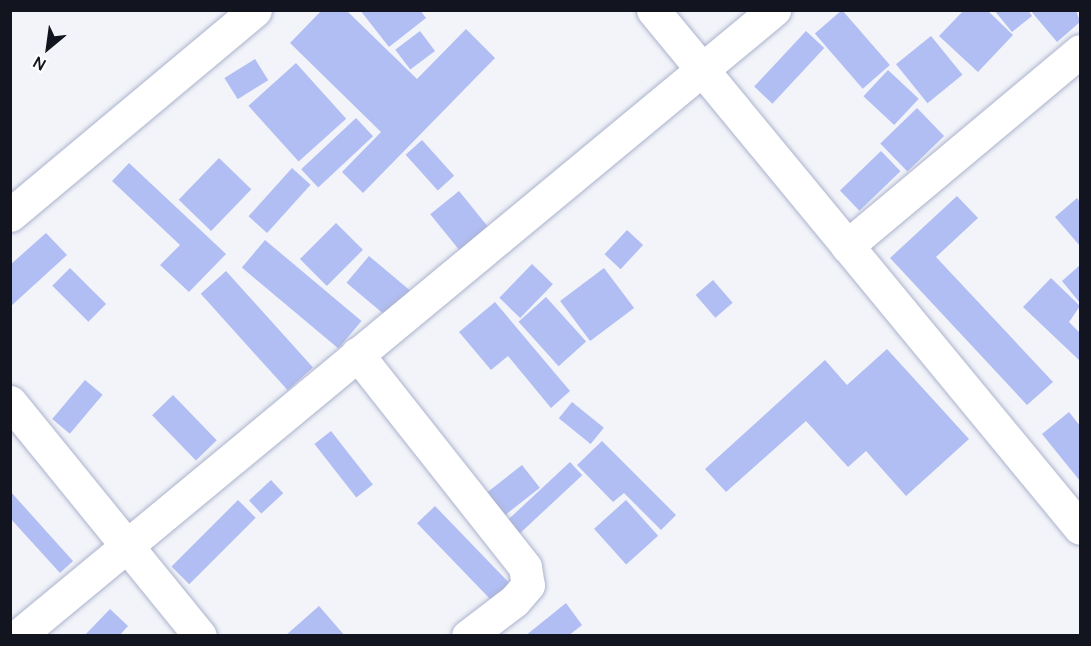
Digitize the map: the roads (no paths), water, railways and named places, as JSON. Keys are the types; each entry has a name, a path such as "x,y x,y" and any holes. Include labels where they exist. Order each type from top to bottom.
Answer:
{"street":[{"path":"10,215 255,10"},
{"path":"652,10 1080,528"},
{"path":"18,636 774,10"},
{"path":"847,246 1080,51"},
{"path":"357,354 525,567 528,585 514,601 468,636"},
{"path":"10,402 128,544 200,636"}]}
